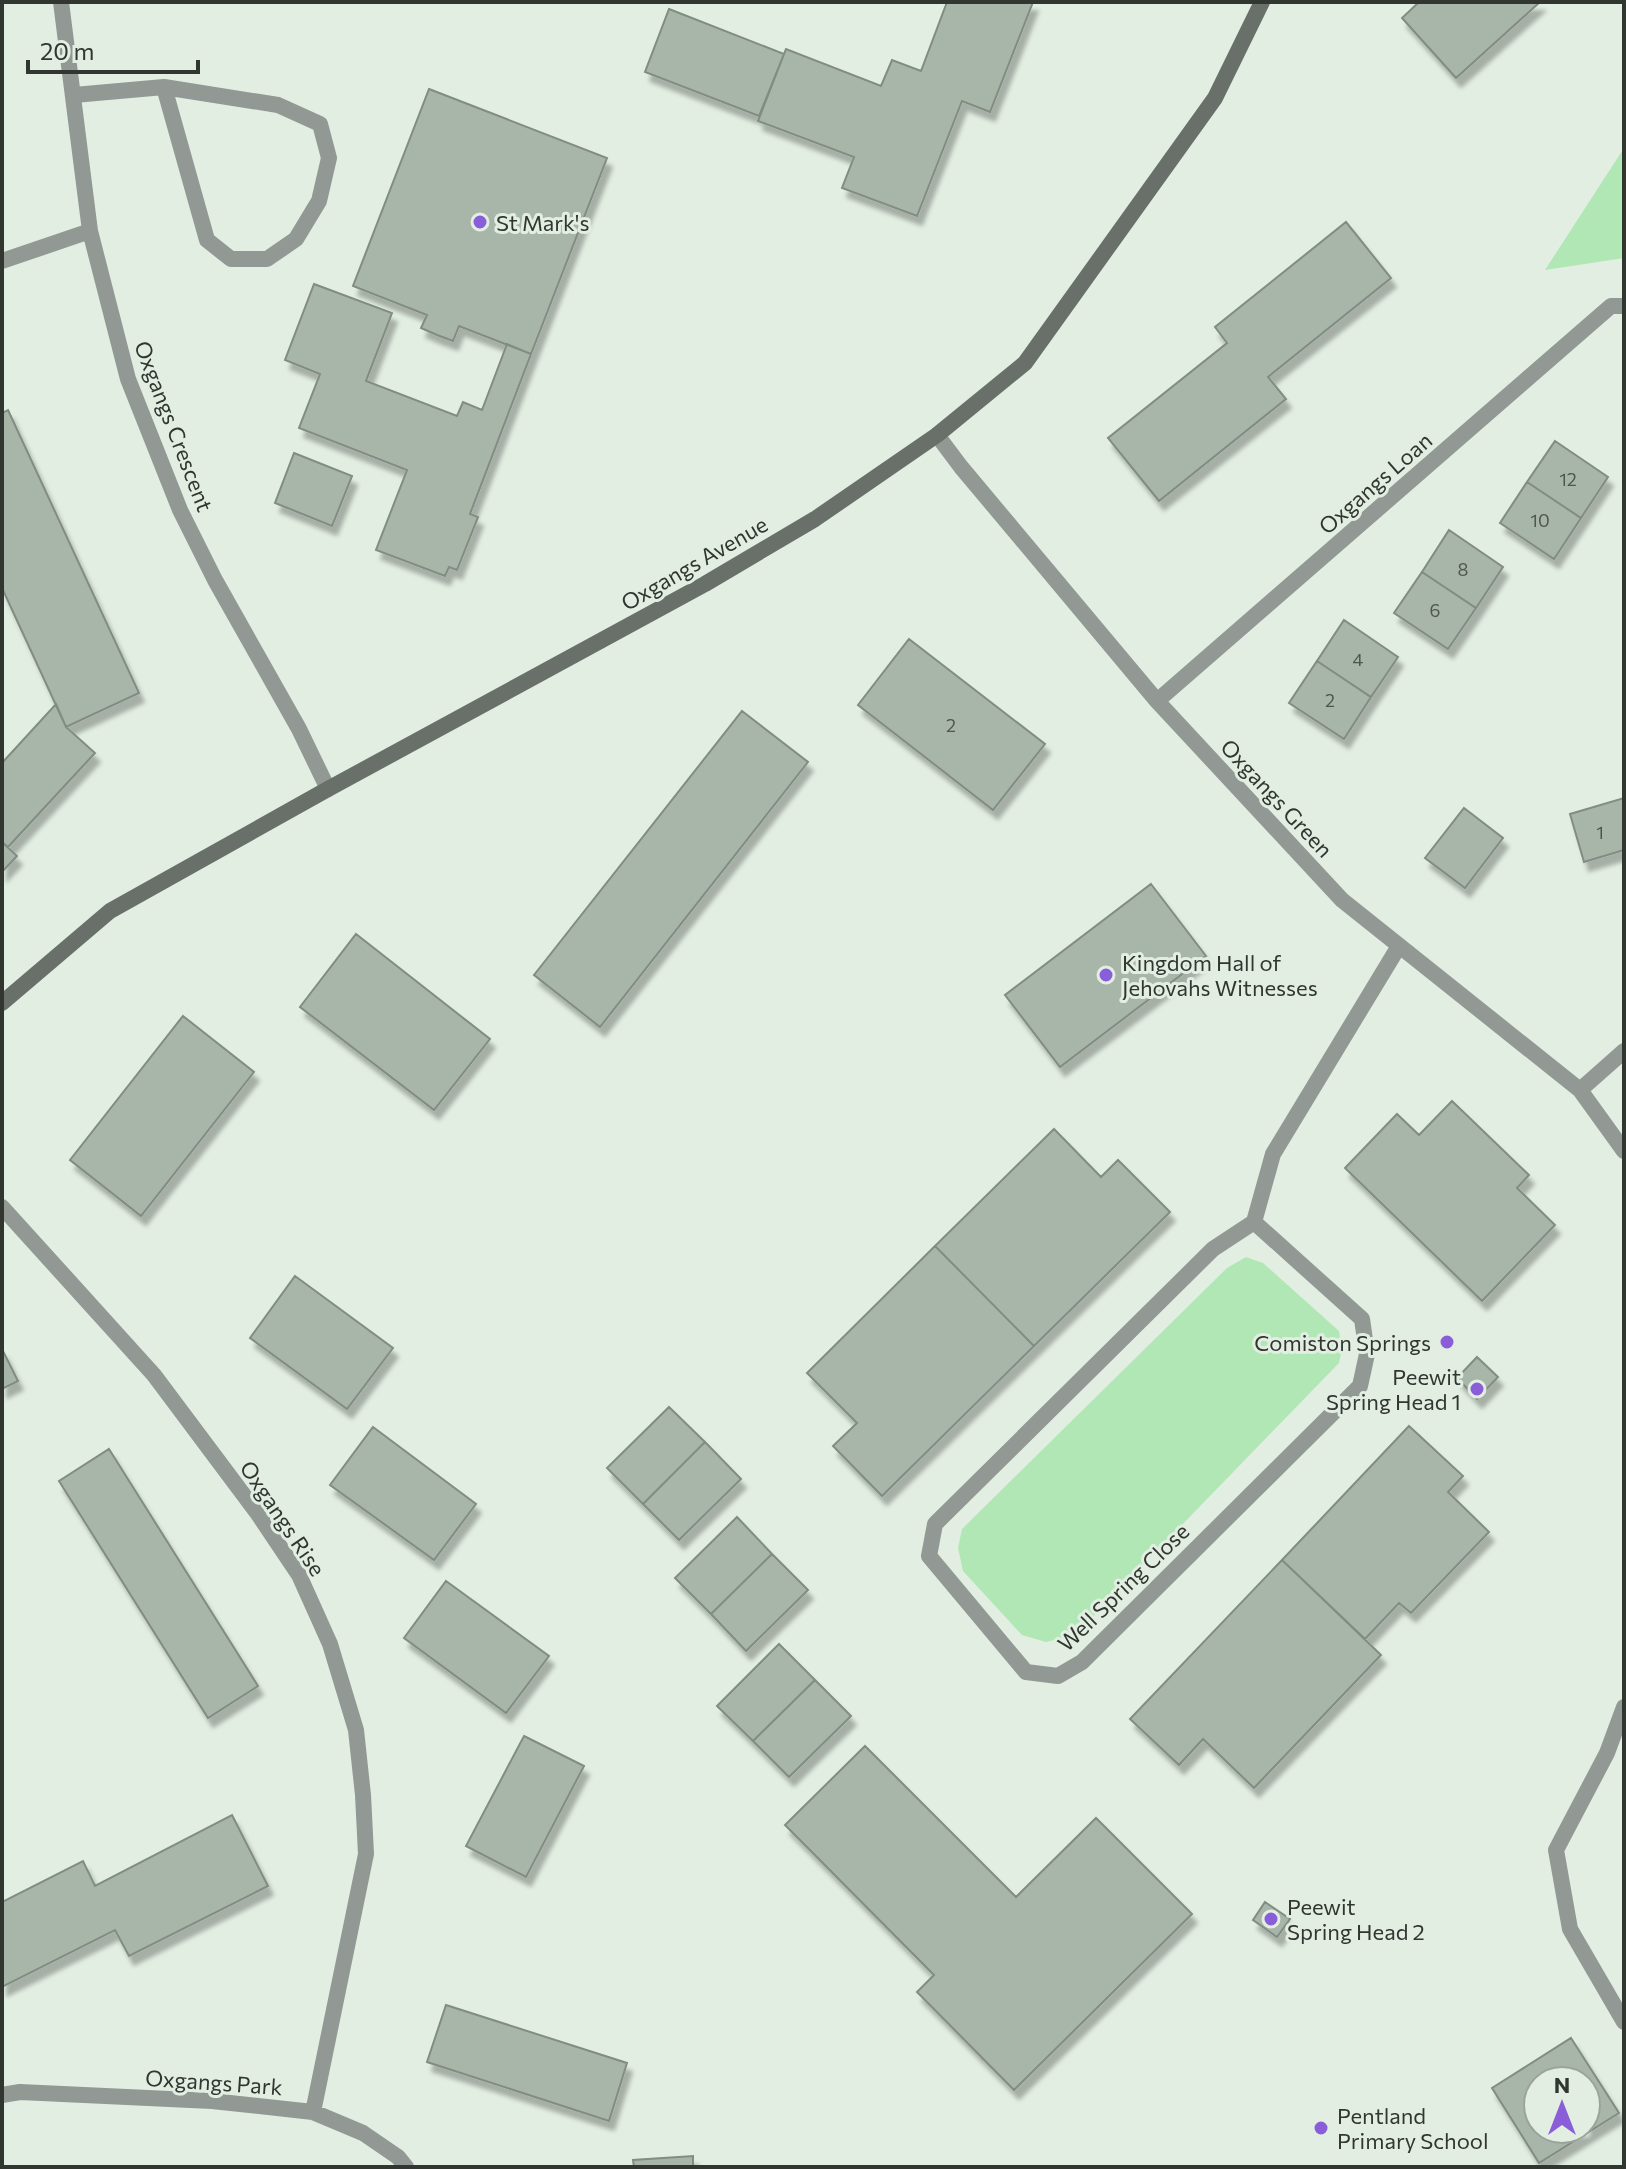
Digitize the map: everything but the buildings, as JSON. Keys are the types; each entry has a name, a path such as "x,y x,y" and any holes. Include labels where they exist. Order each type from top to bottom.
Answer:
{"street":[{"name":"Oxgangs Crescent","path":"61,2 90,231 128,379 180,510 215,580 299,729 328,789"},
{"name":"Oxgangs Avenue","path":"2,1003 110,911 705,584 815,519 937,435 1025,363 1215,98 1262,2"},
{"path":"74,95 164,87 278,105 320,124 329,158 319,201 296,239 267,259 231,259 207,240 164,87"},
{"path":"2,261 90,231"},
{"name":"Oxgangs Loan","path":"1157,701 1611,306 1624,306"},
{"name":"Oxgangs Green","path":"937,435 1157,701 1342,900 1580,1090 1624,1151"},
{"path":"1254,1222 1273,1154 1399,946"},
{"path":"1580,1090 1624,1051"},
{"name":"Oxgangs Rise","path":"2,1207 163,1388 258,1514 299,1575 330,1644 356,1730 366,1854 313,2112"},
{"name":"Well Spring Close","path":"1254,1222 1362,1319 1367,1354 1360,1386 1082,1662 1058,1676 1026,1672 929,1556 935,1524 1213,1249 1254,1222"},
{"path":"1624,1707 1607,1753 1556,1850 1570,1929 1624,2022"},
{"name":"Oxgangs Park","path":"2,2095 20,2092 212,2101 313,2112 363,2133 398,2157 406,2167"}],"green space":[{"path":"1624,148 1624,258 1545,270"},
{"path":"1246,1257 1263,1263 1339,1331 1342,1349 1339,1363 1075,1635 1046,1642 1022,1635 963,1571 958,1548 962,1529 1227,1268"}],"place":[{"name":"St Mark's","path":"480,222"},
{"name":"Kingdom Hall of Jehovahs Witnesses","path":"1106,975"},
{"name":"Comiston Springs","path":"1447,1342"},
{"name":"Peewit Spring Head 1","path":"1477,1389"},
{"name":"Peewit Spring Head 2","path":"1271,1919"},
{"name":"Pentland Primary School","path":"1321,2128"}]}
